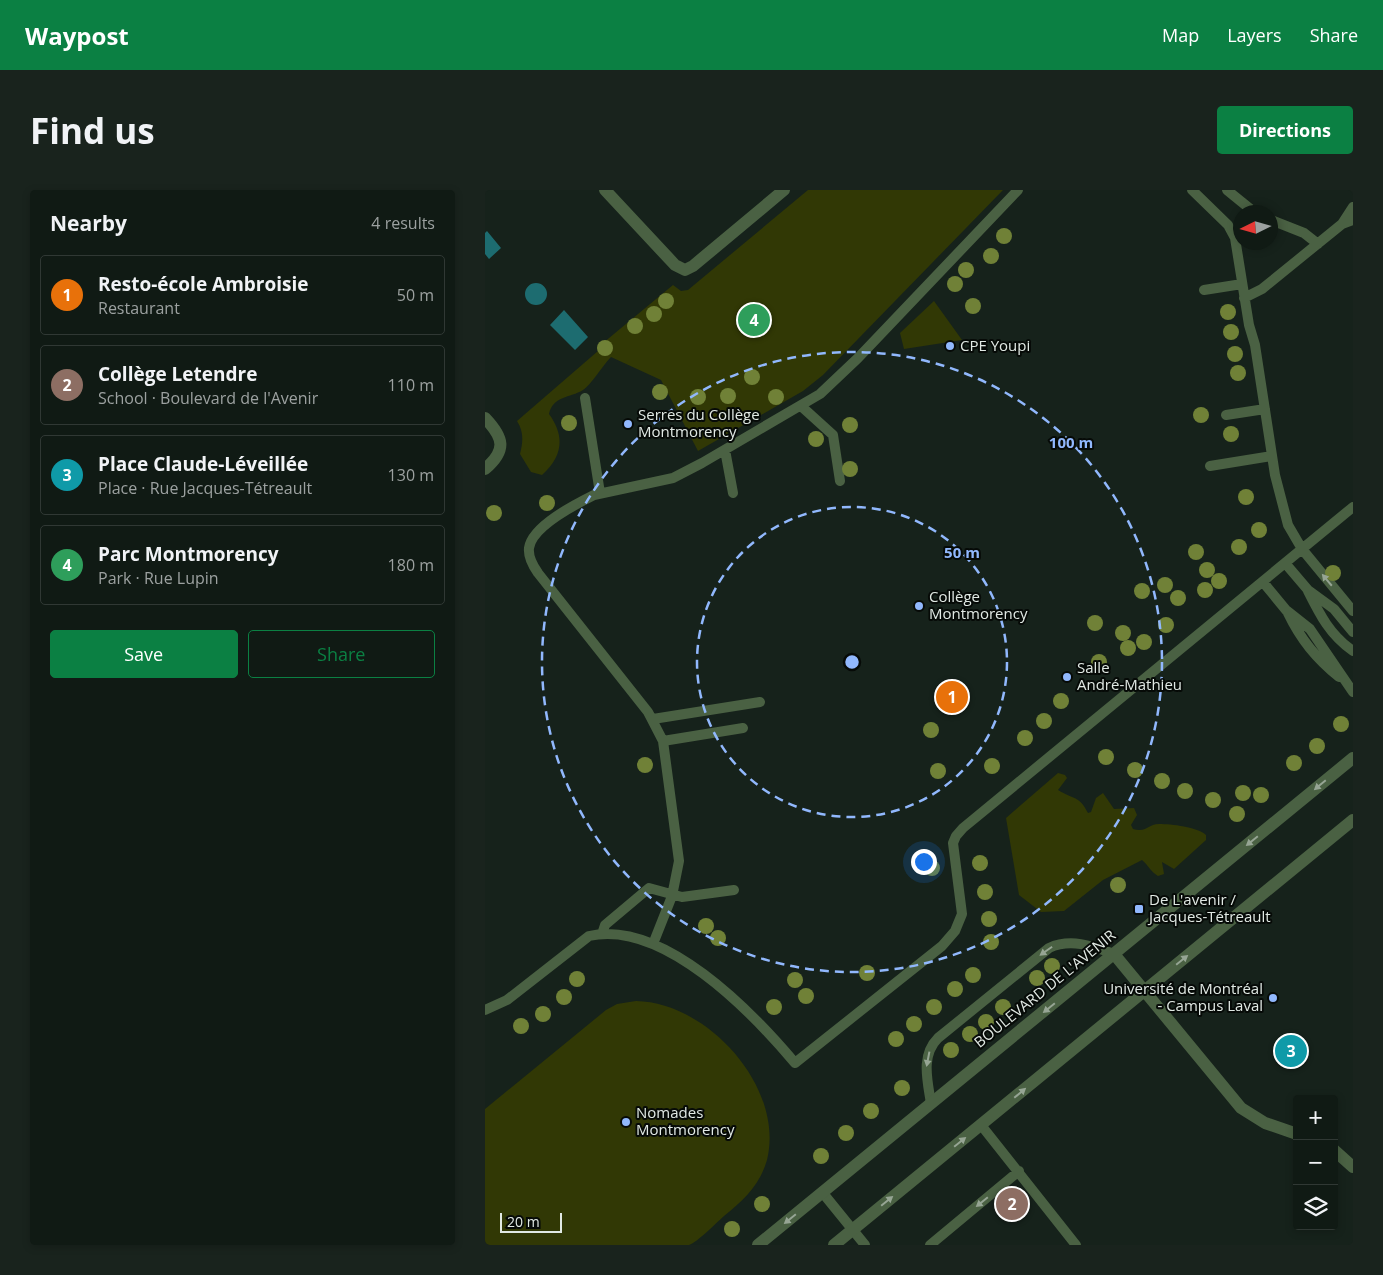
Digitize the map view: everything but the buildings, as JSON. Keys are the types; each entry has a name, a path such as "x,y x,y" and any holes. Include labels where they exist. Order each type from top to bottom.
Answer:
{"street":[{"path":"605,190 675,265 685,270 693,266 784,190"},
{"path":"485,418 497,432 501,447 497,458 485,469"},
{"name":"BOULEVARD DE L'AVENIR","path":"758,1245 1353,758"},
{"path":"834,1245 1353,820"},
{"path":"1113,954 1241,1108 1265,1123 1293,1133"},
{"path":"1338,1154 1353,1167"}],"lane":[{"path":"653,944 672,896 678,872 679,850 663,740 653,719 543,579 530,557 531,542 545,525 570,508 600,493 673,478 820,394 858,358 1018,190"},
{"path":"1192,190 1231,229 1235,238 1249,325 1255,345 1272,456 1286,520 1292,535 1302,549 1353,611"},
{"path":"1227,190 1245,205"},
{"path":"1244,298 1262,289 1342,224 1353,207"},
{"path":"1342,224 1353,220"},
{"path":"1278,223 1304,233 1318,244"},
{"path":"1203,290 1242,284"},
{"path":"585,398 600,493"},
{"path":"801,406 833,436 840,481"},
{"path":"1226,415 1265,409"},
{"path":"725,450 733,493"},
{"path":"1210,466 1272,456"},
{"path":"485,1010 507,1000 589,936 601,934 628,937 653,944 695,968 756,1018 795,1063 942,946 955,931 962,914 953,843 963,828 1353,507"},
{"path":"1285,563 1308,590 1334,609 1353,632"},
{"path":"1263,582 1286,610 1300,637 1314,655 1343,680 1353,692"},
{"path":"1308,590 1322,620 1341,642 1353,651"},
{"path":"653,719 760,702"},
{"path":"663,740 743,728"},
{"path":"601,934 605,925 649,888 672,896 691,896 734,890"},
{"path":"931,1104 926,1069 927,1057 934,1042 1028,964 1049,948 1068,943 1092,946 1113,954"},
{"path":"981,1125 1076,1245"},
{"path":"930,1245 1019,1171"},
{"path":"822,1192 865,1245"}],"green space":[{"path":"808,190 1003,190 823,375 803,391 698,451 661,380 611,357 586,388 563,398 551,408 549,414 558,430 558,453 549,468 542,475 531,472 520,454 522,437 517,421 598,351 597,348 673,285 681,291 688,290"},
{"path":"934,301 962,340 904,349 900,333"},
{"path":"1058,773 1065,775 1067,778 1058,790 1079,800 1088,813 1091,812 1096,798 1103,793 1114,809 1134,808 1137,815 1131,825 1133,829 1142,830 1159,824 1177,825 1202,832 1206,835 1206,840 1174,869 1162,862 1164,874 1158,876 1153,873 1142,860 1103,880 1064,911 1041,912 1019,895 1006,818"},
{"name":"Nomades Montmorency","path":"636,1001 663,1005 689,1016 713,1032 735,1054 752,1078 764,1104 769,1132 767,1160 760,1177 750,1192 738,1204 689,1245 485,1245 485,1109 606,1010 617,1004"}],"water":[{"path":"487,231 501,248 489,259 485,254 485,233"},
{"path":"536,283 544,286 547,294 544,302 536,305 528,302 525,294 528,286"},
{"path":"564,310 588,337 575,350 550,325"}],"place":[{"name":"Parc Montmorency","path":"754,320"},
{"name":"CPE Youpi","path":"950,346"},
{"name":"Serres du Collège Montmorency","path":"628,424"},
{"name":"Collège Montmorency","path":"919,606"},
{"name":"Salle André-Mathieu","path":"1067,677"},
{"name":"Resto-école Ambroisie","path":"952,697"},
{"name":"De L'avenir / Jacques-Tétreault","path":"1139,909"},
{"name":"Université de Montréal - Campus Laval","path":"1273,998"},
{"name":"Place Claude-Léveillée","path":"1291,1051"},
{"name":"Nomades Montmorency","path":"626,1122"},
{"name":"Collège Letendre","path":"1012,1204"}]}
